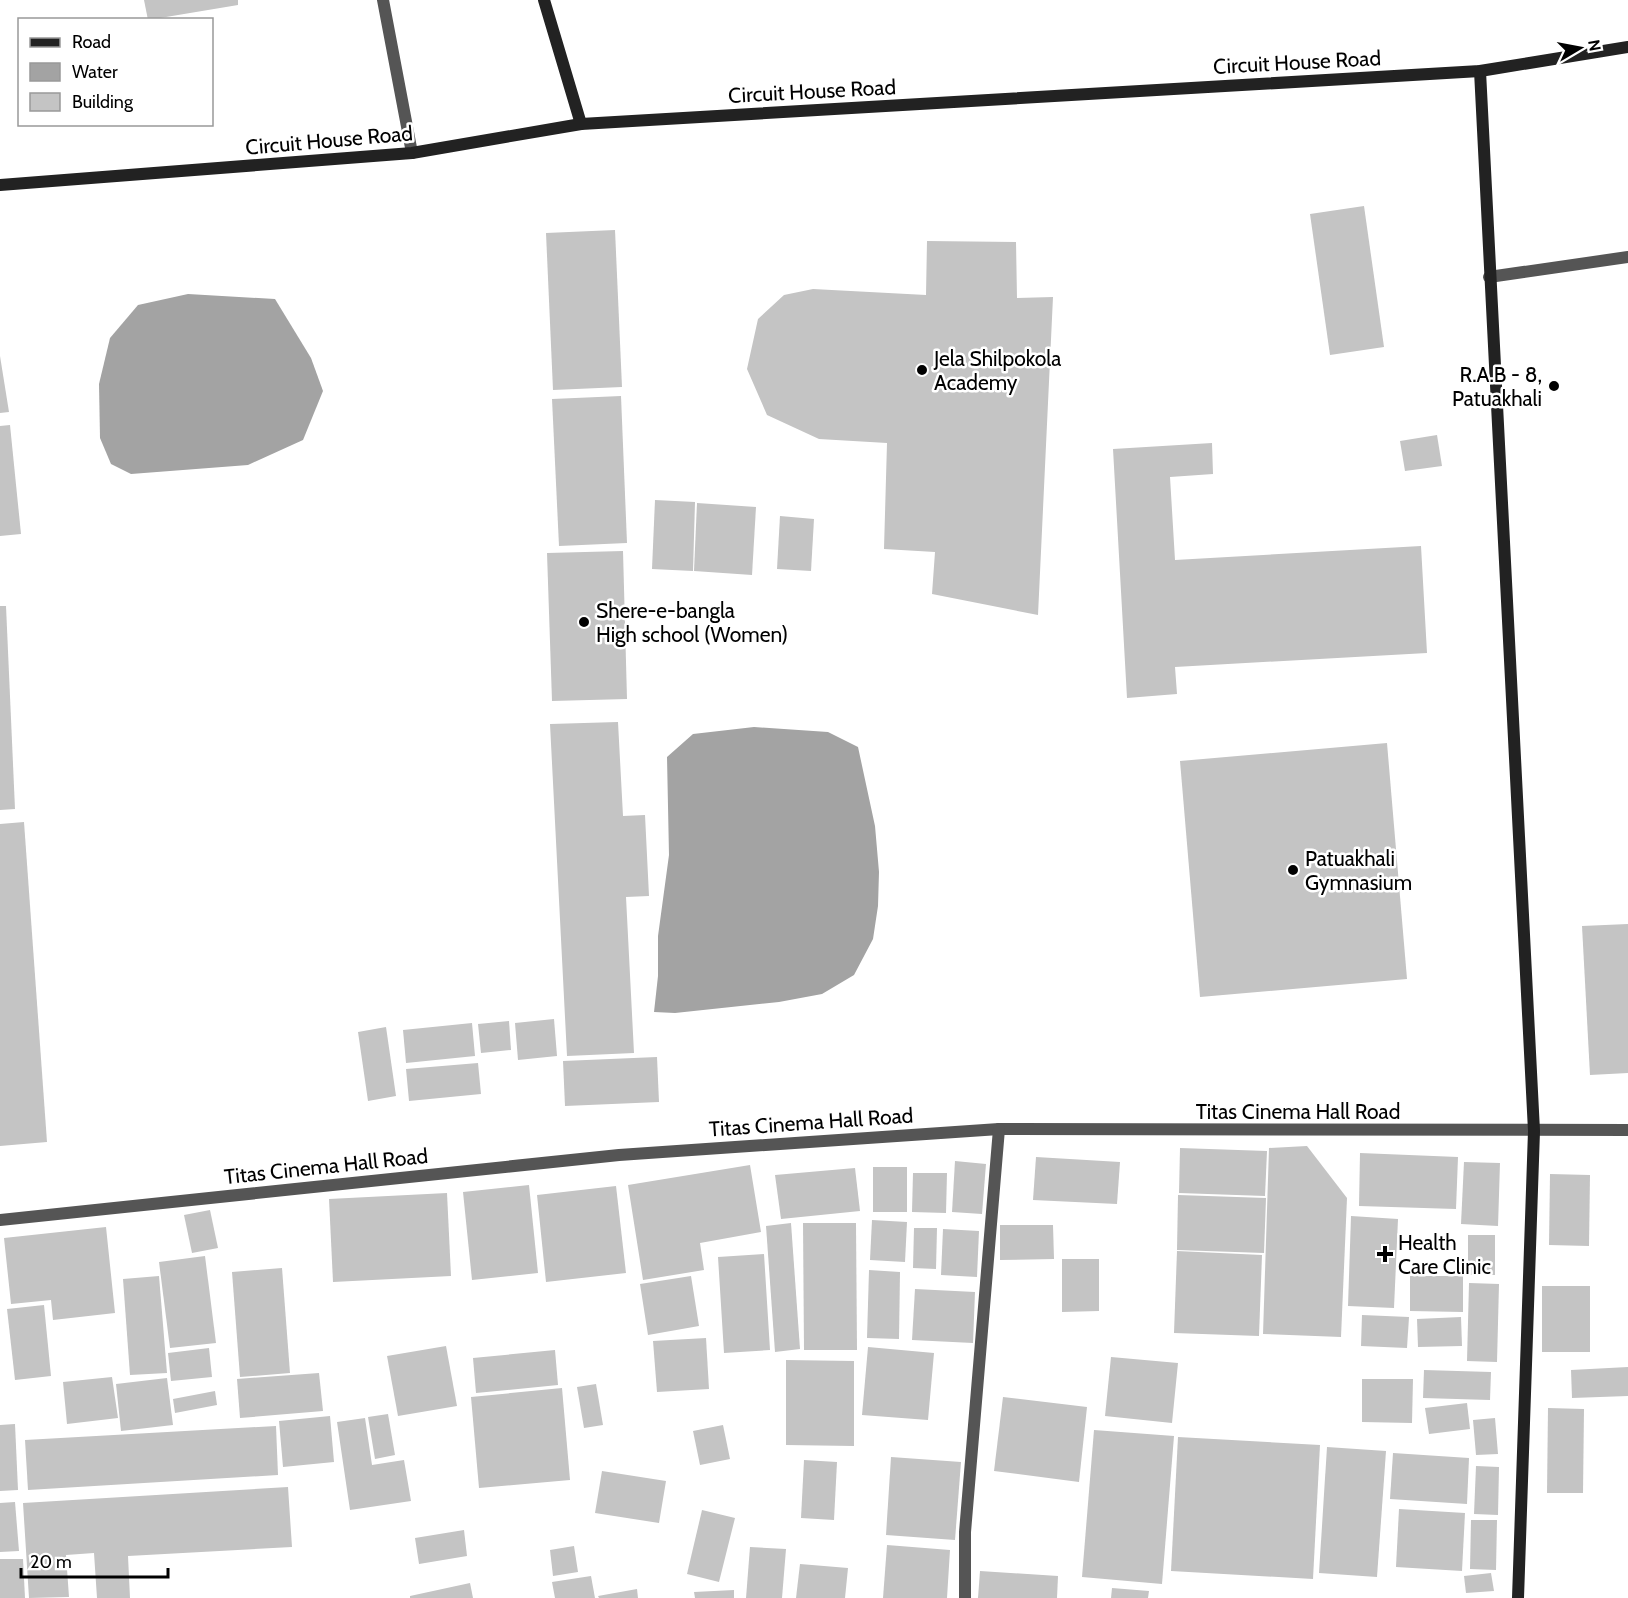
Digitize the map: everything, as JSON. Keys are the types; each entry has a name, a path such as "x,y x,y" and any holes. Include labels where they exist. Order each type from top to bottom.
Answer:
{"street":[{"path":"383,0 412,153"},
{"path":"544,0 581,124"},
{"name":"Circuit House Road","path":"0,185 412,153 581,124 1480,71 1628,47"},
{"path":"1480,71 1534,1131 1518,1598"},
{"path":"1489,277 1628,257"},
{"path":"964,1598 965,1532 999,1129"},
{"name":"Titas Cinema Hall Road","path":"0,1220 619,1155 999,1129 1628,1130"}],"water":[{"path":"188,294 275,299 311,358 323,391 303,440 248,465 131,474 111,464 100,438 99,384 110,338 138,305"},
{"path":"754,727 828,732 858,747 875,826 879,872 878,906 873,939 854,975 822,994 779,1002 675,1013 654,1012 658,976 658,936 669,855 667,757 693,734"}],"building":[{"path":"144,0 238,0 238,5 148,18"},
{"path":"1364,206 1384,347 1330,355 1310,214"},
{"path":"615,230 622,387 553,390 546,233"},
{"path":"927,241 1016,242 1017,298 1053,297 1038,615 932,594 935,552 884,549 887,443 819,439 767,415 747,369 758,319 784,295 813,289 926,295"},
{"path":"0,356 9,412 0,413"},
{"path":"621,396 627,543 559,546 552,399"},
{"path":"10,425 21,534 0,536 0,426"},
{"path":"1437,435 1442,466 1405,471 1400,441"},
{"path":"1212,443 1213,474 1170,477 1175,560 1421,546 1427,653 1175,667 1177,694 1127,698 1113,449"},
{"path":"655,500 695,502 693,571 652,569"},
{"path":"697,503 756,507 752,575 694,571"},
{"path":"780,516 814,519 811,571 777,569"},
{"path":"623,551 627,699 552,701 547,553"},
{"path":"0,606 6,606 15,809 0,810"},
{"path":"618,722 623,816 645,815 649,896 626,897 634,1053 567,1056 550,724"},
{"name":"Patuakhali Gymnasium","path":"1387,743 1407,979 1200,997 1180,761"},
{"path":"24,822 47,1142 0,1146 0,824"},
{"path":"1628,924 1628,1073 1590,1075 1582,926"},
{"path":"554,1019 557,1056 518,1060 515,1023"},
{"path":"509,1021 511,1050 481,1053 478,1024"},
{"path":"472,1023 475,1056 406,1063 403,1030"},
{"path":"386,1027 396,1096 368,1101 358,1032"},
{"path":"657,1057 659,1102 565,1106 563,1061"},
{"path":"478,1063 481,1094 409,1101 406,1069"},
{"path":"1307,1146 1347,1198 1341,1337 1263,1334 1269,1148"},
{"path":"1180,1148 1267,1151 1265,1196 1179,1193"},
{"path":"1360,1153 1458,1157 1456,1209 1359,1206"},
{"path":"1036,1157 1120,1162 1117,1204 1033,1200"},
{"path":"955,1161 986,1164 982,1214 952,1212"},
{"path":"1464,1162 1500,1163 1498,1226 1461,1224"},
{"path":"750,1165 761,1232 700,1243 704,1270 643,1280 628,1185"},
{"path":"873,1167 907,1167 907,1212 873,1212"},
{"path":"855,1168 860,1211 781,1219 775,1175"},
{"path":"913,1173 947,1173 946,1213 912,1212"},
{"path":"1550,1174 1590,1175 1589,1246 1549,1245"},
{"path":"529,1185 538,1273 472,1280 463,1192"},
{"path":"616,1186 626,1273 546,1282 537,1195"},
{"path":"447,1193 451,1276 333,1282 329,1199"},
{"path":"1178,1195 1266,1198 1264,1253 1177,1250"},
{"path":"210,1210 218,1248 192,1253 184,1215"},
{"path":"1351,1216 1398,1219 1394,1308 1348,1306"},
{"path":"872,1220 907,1222 905,1262 870,1260"},
{"path":"791,1223 800,1349 775,1352 766,1226"},
{"path":"803,1223 856,1223 857,1350 804,1350"},
{"path":"1000,1225 1053,1225 1054,1259 1000,1260"},
{"path":"106,1227 115,1313 53,1320 51,1300 11,1304 4,1238"},
{"path":"914,1228 937,1228 936,1269 913,1268"},
{"path":"943,1229 979,1231 977,1277 941,1275"},
{"path":"1468,1235 1495,1235 1495,1275 1468,1275"},
{"path":"1177,1251 1262,1255 1259,1336 1174,1333"},
{"path":"764,1254 770,1350 724,1353 718,1257"},
{"path":"205,1256 216,1343 170,1348 159,1262"},
{"path":"1062,1259 1099,1259 1099,1311 1062,1312"},
{"path":"282,1268 290,1373 240,1377 232,1272"},
{"path":"869,1270 900,1272 899,1339 867,1338"},
{"path":"159,1276 167,1373 130,1375 123,1279"},
{"path":"691,1276 699,1326 648,1335 640,1284"},
{"path":"1410,1276 1463,1276 1463,1312 1410,1311"},
{"path":"1469,1283 1499,1284 1497,1362 1467,1361"},
{"path":"1542,1286 1590,1286 1590,1352 1542,1352"},
{"path":"915,1289 975,1292 973,1343 912,1340"},
{"path":"44,1305 51,1376 15,1380 7,1309"},
{"path":"1362,1315 1409,1317 1407,1348 1361,1346"},
{"path":"1461,1317 1462,1346 1418,1347 1417,1319"},
{"path":"706,1338 709,1389 657,1392 653,1341"},
{"path":"446,1346 457,1406 398,1416 387,1356"},
{"path":"868,1347 934,1353 928,1420 862,1415"},
{"path":"209,1348 212,1377 171,1381 168,1353"},
{"path":"555,1350 558,1385 476,1393 473,1358"},
{"path":"1111,1357 1178,1363 1172,1423 1105,1416"},
{"path":"786,1360 854,1361 854,1446 786,1445"},
{"path":"1628,1367 1628,1396 1572,1398 1571,1370"},
{"path":"1424,1370 1491,1372 1490,1400 1423,1398"},
{"path":"319,1373 323,1411 240,1418 237,1379"},
{"path":"112,1377 118,1418 67,1424 63,1382"},
{"path":"167,1378 173,1425 121,1431 116,1384"},
{"path":"1362,1379 1413,1379 1412,1423 1362,1422"},
{"path":"596,1384 603,1425 584,1428 577,1387"},
{"path":"562,1388 570,1480 479,1488 471,1397"},
{"path":"215,1391 217,1405 175,1413 173,1399"},
{"path":"1003,1397 1087,1407 1079,1482 994,1471"},
{"path":"1467,1403 1470,1429 1429,1434 1425,1408"},
{"path":"1548,1408 1584,1409 1583,1493 1547,1493"},
{"path":"388,1414 395,1455 375,1459 368,1417"},
{"path":"330,1416 334,1462 283,1467 279,1421"},
{"path":"365,1418 372,1465 404,1460 411,1501 350,1510 337,1422"},
{"path":"1495,1418 1498,1454 1476,1455 1473,1420"},
{"path":"15,1424 18,1490 0,1491 0,1425"},
{"path":"723,1425 730,1459 700,1465 693,1431"},
{"path":"276,1426 278,1475 28,1490 25,1440"},
{"path":"1094,1430 1174,1436 1162,1584 1082,1577"},
{"path":"1178,1437 1320,1445 1313,1579 1171,1571"},
{"path":"1327,1447 1386,1451 1377,1577 1319,1573"},
{"path":"1393,1453 1469,1458 1467,1504 1390,1499"},
{"path":"891,1457 961,1462 955,1540 886,1535"},
{"path":"804,1460 837,1462 834,1520 801,1518"},
{"path":"1476,1466 1499,1467 1498,1515 1474,1514"},
{"path":"602,1471 666,1481 659,1523 595,1513"},
{"path":"288,1487 292,1547 128,1556 130,1598 97,1598 94,1553 66,1555 69,1597 29,1598 23,1503"},
{"path":"15,1502 19,1551 0,1552 0,1503"},
{"path":"1399,1509 1465,1513 1462,1571 1396,1567"},
{"path":"702,1510 735,1518 719,1582 687,1574"},
{"path":"1471,1520 1497,1520 1496,1570 1470,1569"},
{"path":"464,1530 467,1556 419,1564 415,1538"},
{"path":"887,1545 950,1550 947,1598 883,1598"},
{"path":"574,1546 578,1572 553,1576 550,1550"},
{"path":"750,1547 786,1549 782,1598 746,1598"},
{"path":"0,1559 23,1559 25,1598 0,1598"},
{"path":"800,1564 848,1568 845,1598 796,1598"},
{"path":"980,1571 1058,1576 1057,1598 978,1598"},
{"path":"1491,1573 1494,1591 1466,1593 1464,1576"},
{"path":"591,1576 595,1598 555,1598 552,1582"},
{"path":"470,1583 473,1598 410,1598 410,1596"},
{"path":"1112,1588 1149,1591 1148,1598 1111,1598"},
{"path":"637,1589 638,1598 599,1598 598,1596"},
{"path":"734,1590 734,1598 695,1598 694,1592"}],"place":[{"name":"Jela Shilpokola Academy","path":"922,370"},
{"name":"R.A.B - 8, Patuakhali","path":"1554,386"},
{"name":"Shere-e-bangla High school (Women)","path":"584,622"},
{"name":"Patuakhali Gymnasium","path":"1293,870"},
{"name":"Health Care Clinic","path":"1385,1254"}]}
